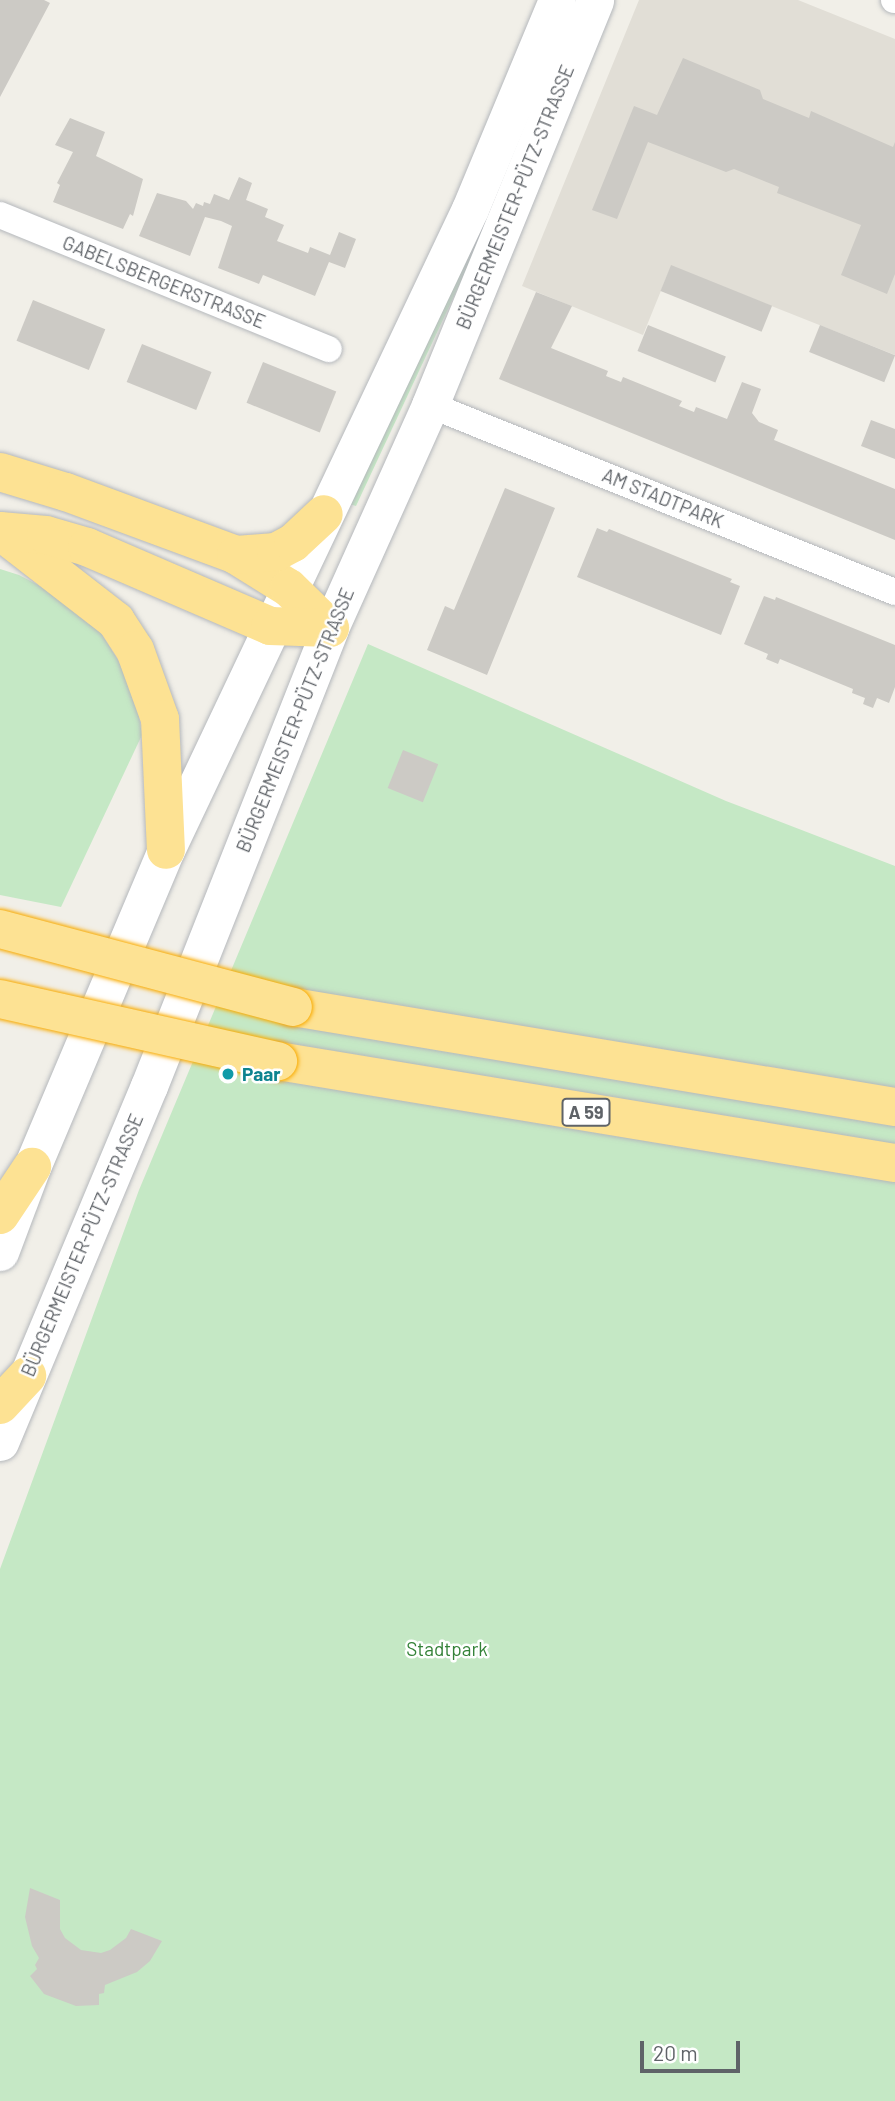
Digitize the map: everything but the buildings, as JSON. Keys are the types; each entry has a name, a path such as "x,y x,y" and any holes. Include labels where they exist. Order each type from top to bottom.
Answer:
{"highway":[{"path":"0,472 66,492 236,555 289,588 330,628"},
{"path":"236,555 276,552 293,543 324,514"},
{"path":"0,531 46,535 87,547 270,626 330,628"},
{"path":"0,531 116,621 135,650 160,719 166,850"},
{"path":"0,929 293,1007 895,1107"},
{"name":"A 59","path":"0,999 278,1061 895,1163"},
{"path":"0,1215 32,1167"},
{"path":"0,1405 27,1376"}],"main road":[{"name":"BÜRGERMEISTER-PÜTZ-STRASSE","path":"0,1252 32,1167 166,850 470,209 557,0"},
{"name":"BÜRGERMEISTER-PÜTZ-STRASSE","path":"0,1442 173,1027 330,628 430,405 595,0"}],"street":[{"name":"GABELSBERGERSTRASSE","path":"0,215 329,349"},
{"name":"AM STADTPARK","path":"430,405 895,592"}],"shaded area":[{"path":"639,0 798,0 895,39 895,355 671,266 643,335 522,286"}],"green space":[{"path":"573,0 584,0 503,191 356,506 346,503"},
{"path":"0,569 19,575 65,599 101,633 118,660 136,698 142,735 61,907 0,895"},
{"name":"Stadtpark","path":"368,644 726,801 895,866 895,2101 0,2101 0,1569 139,1190"}],"place":[{"name":"Paar","path":"228,1074"}]}
